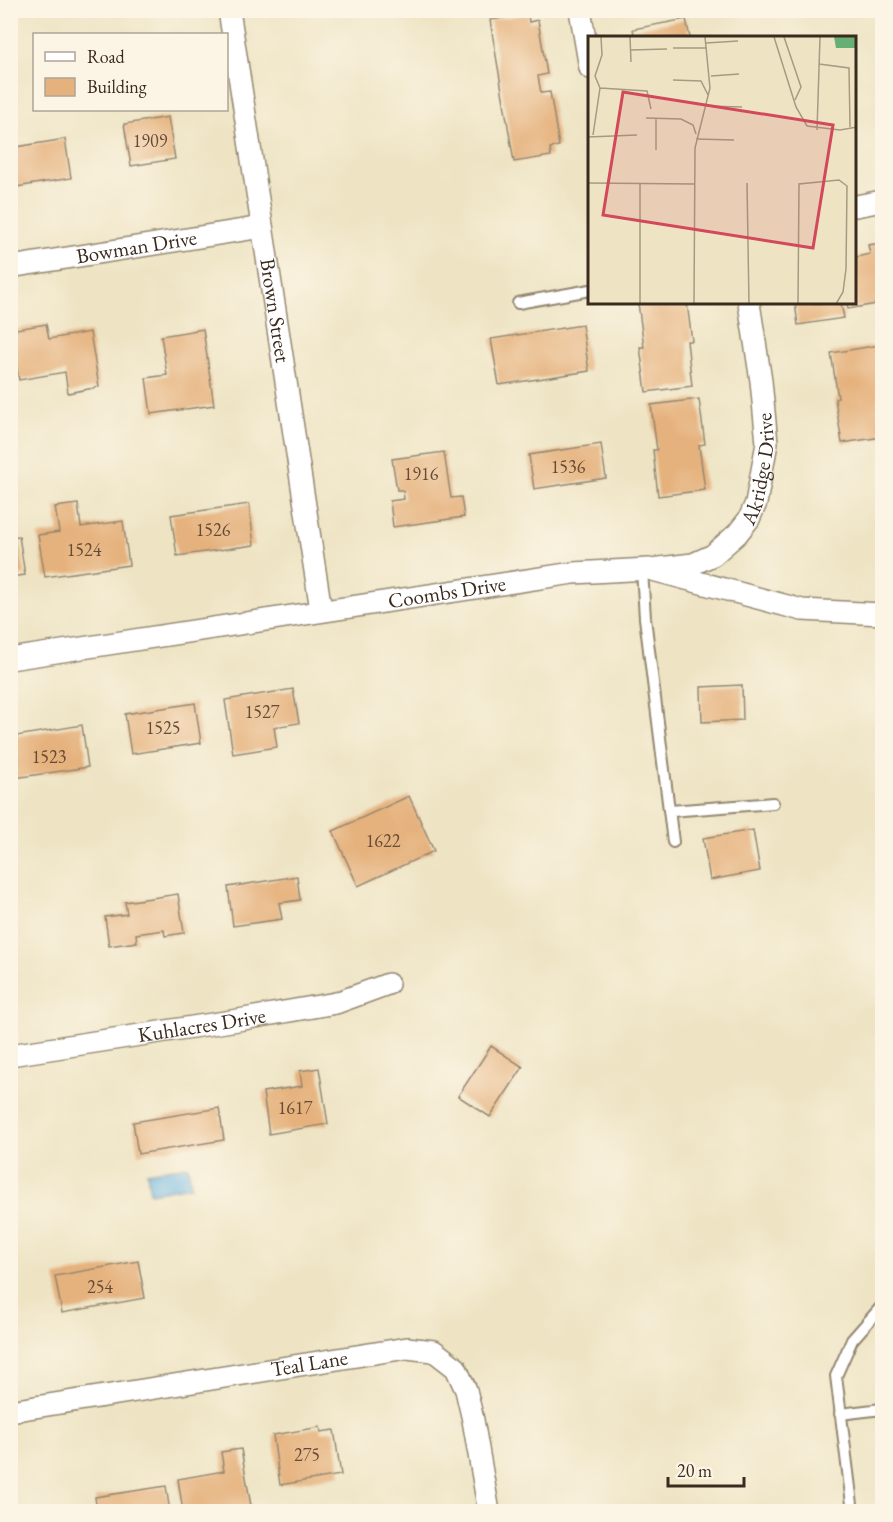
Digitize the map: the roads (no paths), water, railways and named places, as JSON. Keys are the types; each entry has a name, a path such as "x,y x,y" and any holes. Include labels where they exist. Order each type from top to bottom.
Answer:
{"street":[{"name":"Brown Street","path":"229,10 321,610"},
{"path":"580,10 588,56"},
{"path":"857,206 882,201"},
{"name":"Bowman Drive","path":"10,267 262,227"},
{"name":"Akridge Drive","path":"646,569 693,564 713,555 737,534 749,519 756,503 767,443 748,304"},
{"name":"Coombs Drive","path":"10,659 573,573 646,569 802,610 882,614"},
{"name":"Kuhlacres Drive","path":"10,1055 336,1003 388,984"},
{"name":"Teal Lane","path":"10,1410 407,1348 434,1351 456,1368 466,1390 489,1512"}],"lane":[{"path":"518,303 588,290"},
{"path":"646,569 645,618 674,843"},
{"path":"670,811 773,803"},
{"path":"853,1512 836,1376 852,1340 882,1306"},
{"path":"840,1414 882,1409"}],"water":[{"path":"188,1166 191,1186 150,1193 147,1172"}]}
